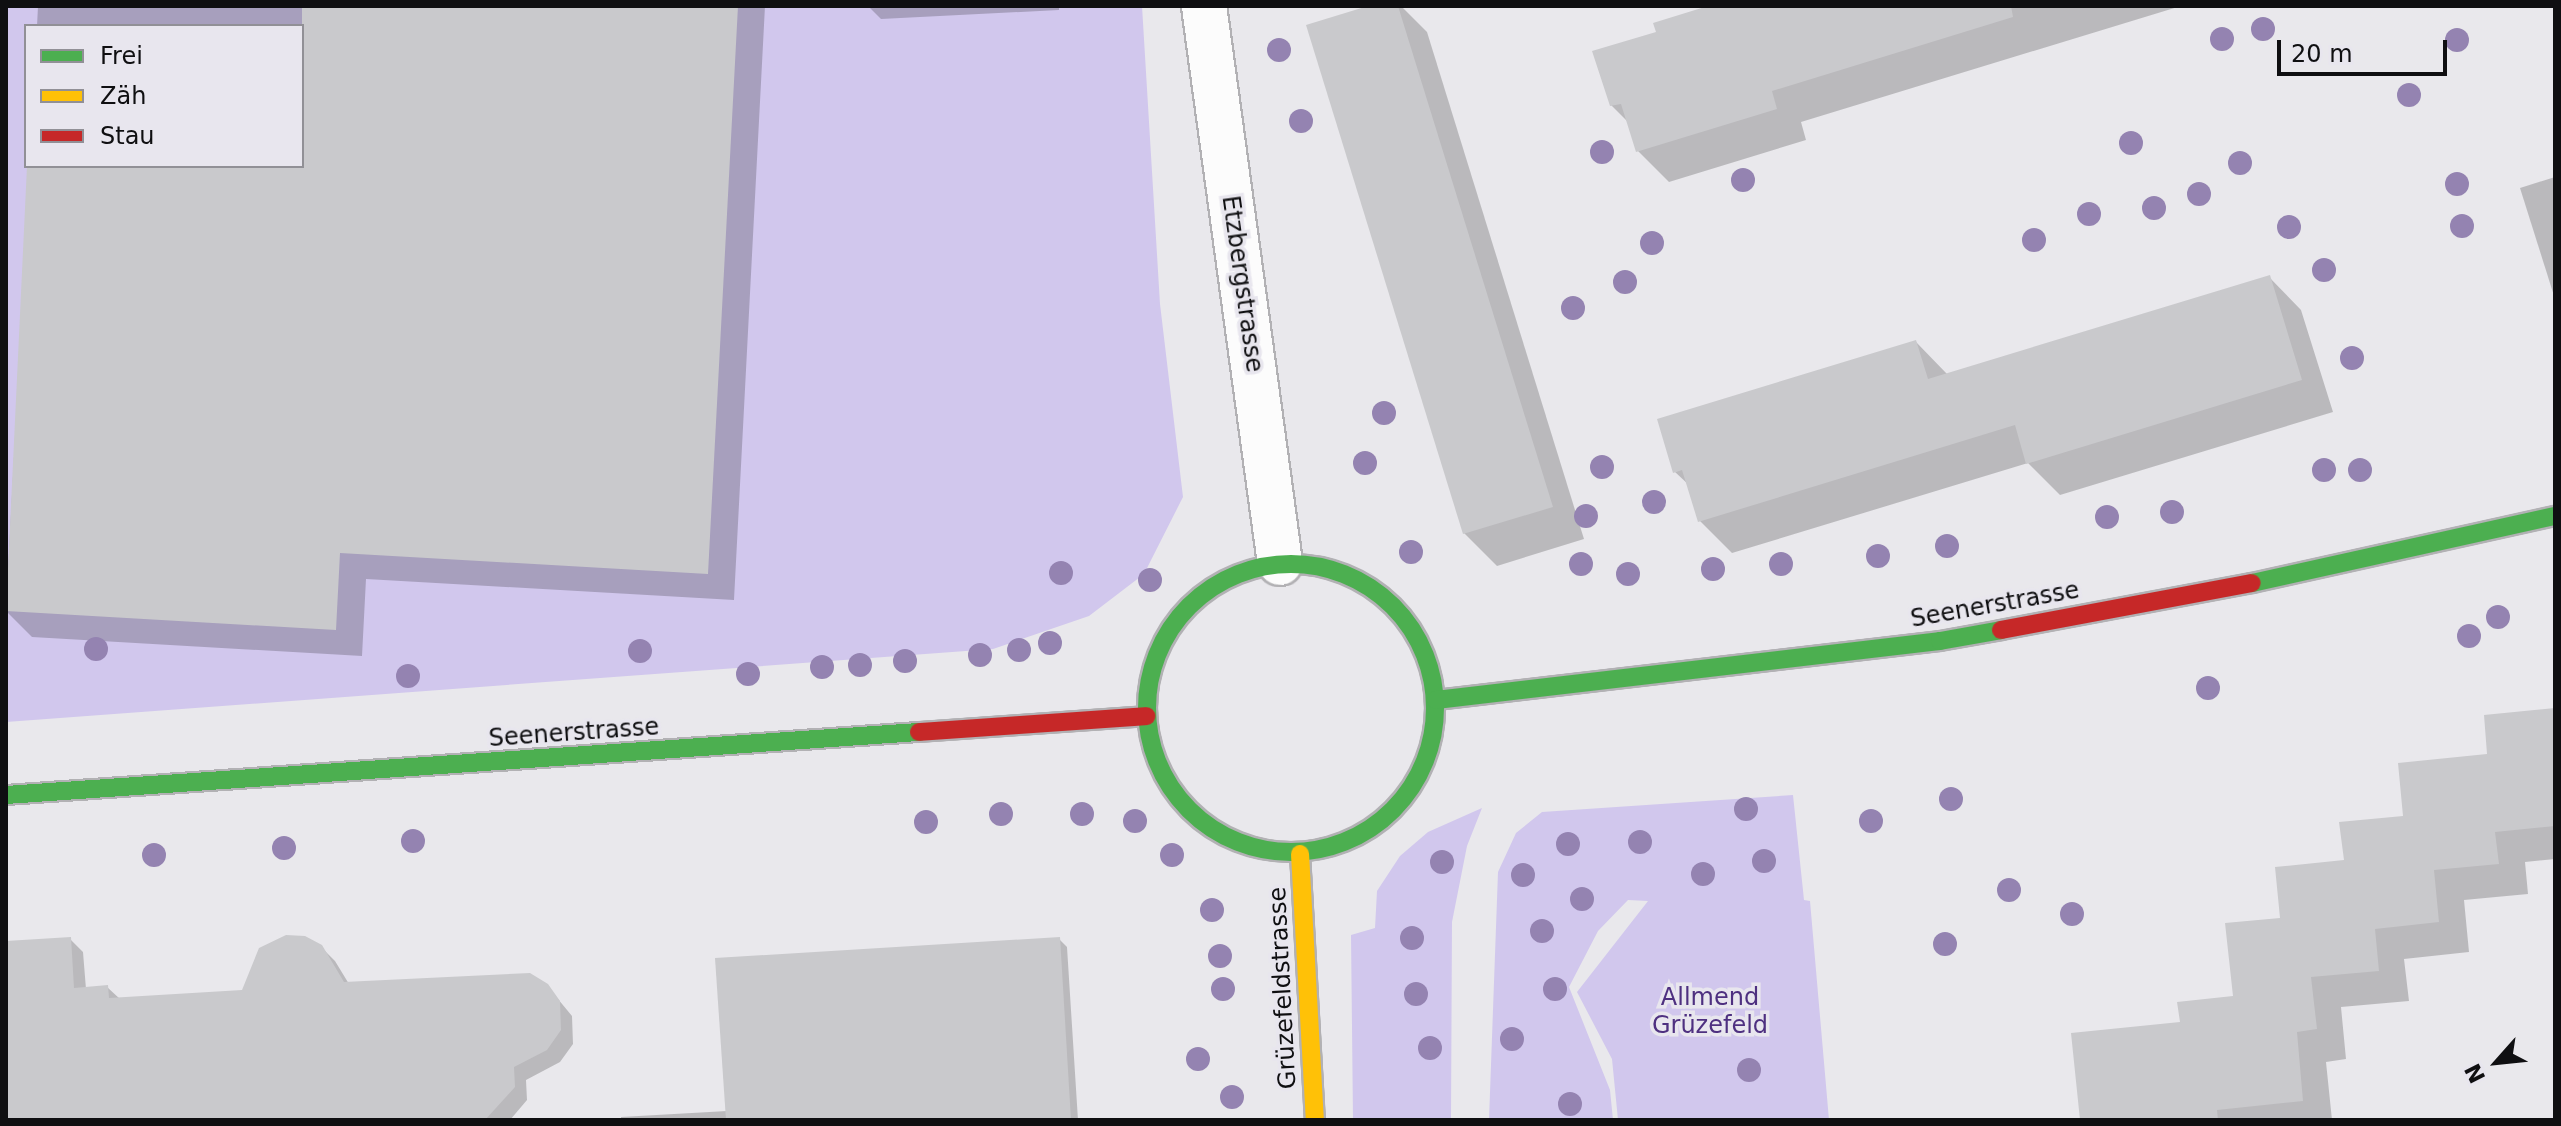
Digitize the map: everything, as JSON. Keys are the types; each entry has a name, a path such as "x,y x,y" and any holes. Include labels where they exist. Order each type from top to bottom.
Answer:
{"main road":[{"name":"Seenerstrasse","path":"1436,700 1940,641 2242,585 2555,516"},
{"path":"1280,563 1317,565 1363,582 1400,613 1426,653 1436,700 1432,746 1413,787 1383,821 1344,844 1300,854 1254,849 1213,831 1178,800 1155,761 1146,716 1150,670 1169,627 1202,593 1242,570 1280,563"},
{"name":"Seenerstrasse","path":"6,795 1146,716"},
{"name":"Grüzefeldstrasse","path":"1300,854 1315,1120"}],"street":[{"name":"Etzbergstrasse","path":"1204,6 1280,563"}],"green space":[{"path":"6,6 1142,6 1160,304 1183,497 1144,574 1089,616 993,649 6,722"},
{"name":"Allmend Grüzefeld","path":"1793,795 1804,900 1810,901 1829,1120 1618,1120 1612,1059 1577,992 1648,901 1628,900 1598,931 1569,987 1610,1090 1613,1120 1489,1120 1498,872 1516,833 1542,812"},
{"path":"1482,808 1467,846 1452,922 1451,1120 1353,1120 1351,935 1375,928 1377,891 1400,856 1428,832"}],"building":[{"path":"302,6 738,6 708,574 340,553 336,630 6,611 27,168 304,168"},
{"path":"1368,6 1398,6 1553,507 1463,534 1306,25"},
{"path":"1708,6 2011,6 2013,17 1772,91 1777,109 1636,152 1621,104 1610,106 1592,51 1656,32 1653,23"},
{"path":"2270,275 2302,380 2026,464 2015,425 1698,522 1682,470 1673,473 1657,419 1916,340 1928,379"},
{"path":"2555,708 2555,826 2495,832 2499,864 2434,870 2439,922 2375,929 2379,971 2311,977 2317,1029 2297,1032 2303,1101 2217,1110 2218,1120 2080,1120 2071,1033 2180,1022 2177,1002 2233,996 2225,923 2280,918 2275,867 2344,860 2339,822 2403,816 2398,763 2487,754 2484,715"},
{"path":"286,935 305,936 322,945 344,982 530,973 548,984 560,1001 561,1030 547,1050 514,1067 515,1087 485,1120 6,1120 6,941 71,937 74,988 108,985 109,998 242,990 259,948"},
{"path":"1060,937 1071,1120 726,1120 715,958"}],"traffic: fast":[{"path":"2252,583 2555,516"},
{"path":"1277,564 1305,564 1333,570 1359,581 1383,596 1403,616 1429,666 1435,708 1433,736 1418,776 1403,800 1383,820 1333,846 1305,852 1277,852 1249,846 1223,835 1199,820 1179,800 1153,750 1147,722 1147,694 1153,666 1164,640 1179,616 1199,596 1249,570 1277,564"},
{"path":"1436,700 1940,641 2001,630"},
{"path":"6,795 919,732"}],"traffic: slow":[{"path":"1300,854 1315,1120"}],"traffic: jam":[{"path":"2001,630 2252,583"},
{"path":"919,732 1146,716"}]}
